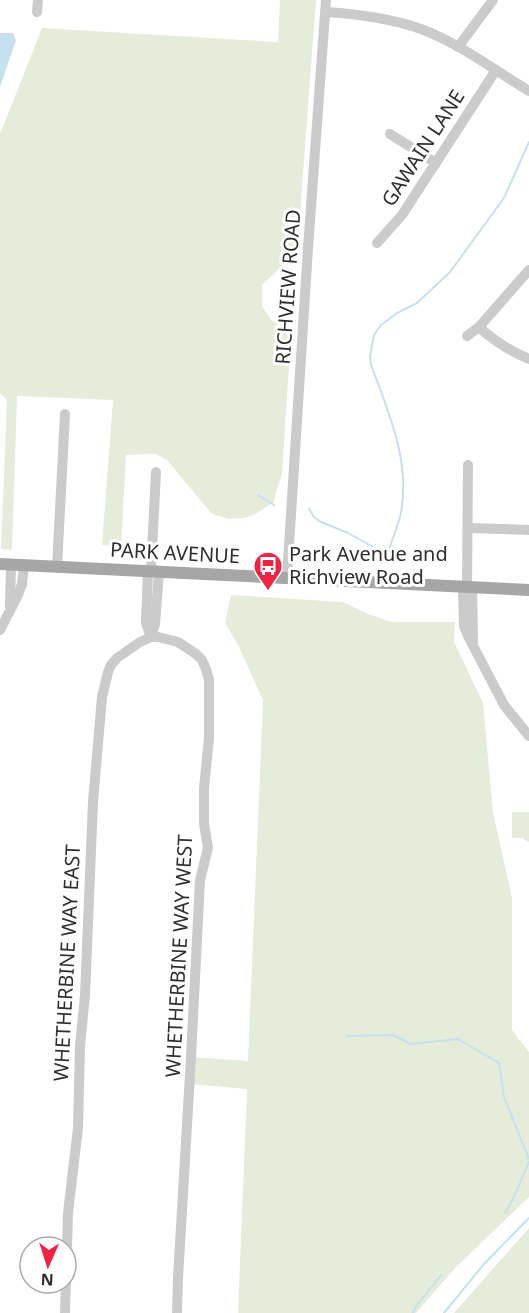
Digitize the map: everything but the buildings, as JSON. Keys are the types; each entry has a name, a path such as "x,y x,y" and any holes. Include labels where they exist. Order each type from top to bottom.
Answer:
{"main road":[{"name":"PARK AVENUE","path":"5,565 529,590"}],"street":[{"path":"37,12 38,0"},
{"name":"RICHVIEW ROAD","path":"287,577 308,248 327,0"},
{"path":"458,47 493,0"},
{"path":"326,12 364,15 405,23 439,36 529,91"},
{"name":"GAWAIN LANE","path":"377,243 402,216 496,70"},
{"path":"390,134 436,163"},
{"path":"467,336 479,327 529,270"},
{"path":"479,327 490,338 529,359"},
{"path":"57,567 65,414"},
{"path":"468,465 467,587 474,645 504,705 529,736"},
{"path":"150,638 155,624 153,571 156,472"},
{"path":"469,528 529,530"},
{"path":"5,565 10,610"},
{"path":"0,630 18,595 24,565"},
{"name":"WHETHERBINE WAY WEST","path":"150,638 158,636 167,638 185,646 202,660 210,680 209,738 204,798 204,823 208,848 200,880 177,1313"},
{"name":"WHETHERBINE WAY EAST","path":"65,1313 68,1212 78,1128 93,802 102,697 111,665 123,652 150,638"}],"green space":[{"path":"280,0 316,0 298,241 281,267 262,285 262,306 271,320 291,334 282,474 274,502 245,518 229,519 212,514 167,460 156,454 126,455 121,547 102,545 113,400 17,396 12,550 1,549 7,400 0,393 0,134 42,28 278,42"},
{"path":"231,595 343,602 391,622 455,622 454,642 483,703 493,813 512,898 512,1030 529,1052 529,1197 456,1267 416,1313 238,1313 247,1089 190,1084 191,1057 248,1061 263,700 238,645 225,623"},
{"path":"512,812 529,812 529,842 524,838 512,838"},
{"path":"529,1228 529,1313 454,1313"}],"water":[{"path":"0,33 13,33 16,40 0,87"},
{"path":"289,275 291,278 290,307 280,301 277,290"}],"waterway":[{"path":"385,560 400,517 403,478 397,440 371,365 374,335 381,325 397,313 417,303 450,272 504,198 529,142"},
{"path":"258,495 274,505"},
{"path":"309,509 321,522 348,533 375,548 385,560"},
{"path":"347,1036 393,1035 411,1044 458,1039 499,1063 504,1097 529,1159"},
{"path":"505,1213 529,1162"},
{"path":"444,1313 484,1264 529,1218"},
{"path":"413,1313 441,1275"}],"place":[{"name":"Park Avenue and Richview Road","path":"268,592"}]}
